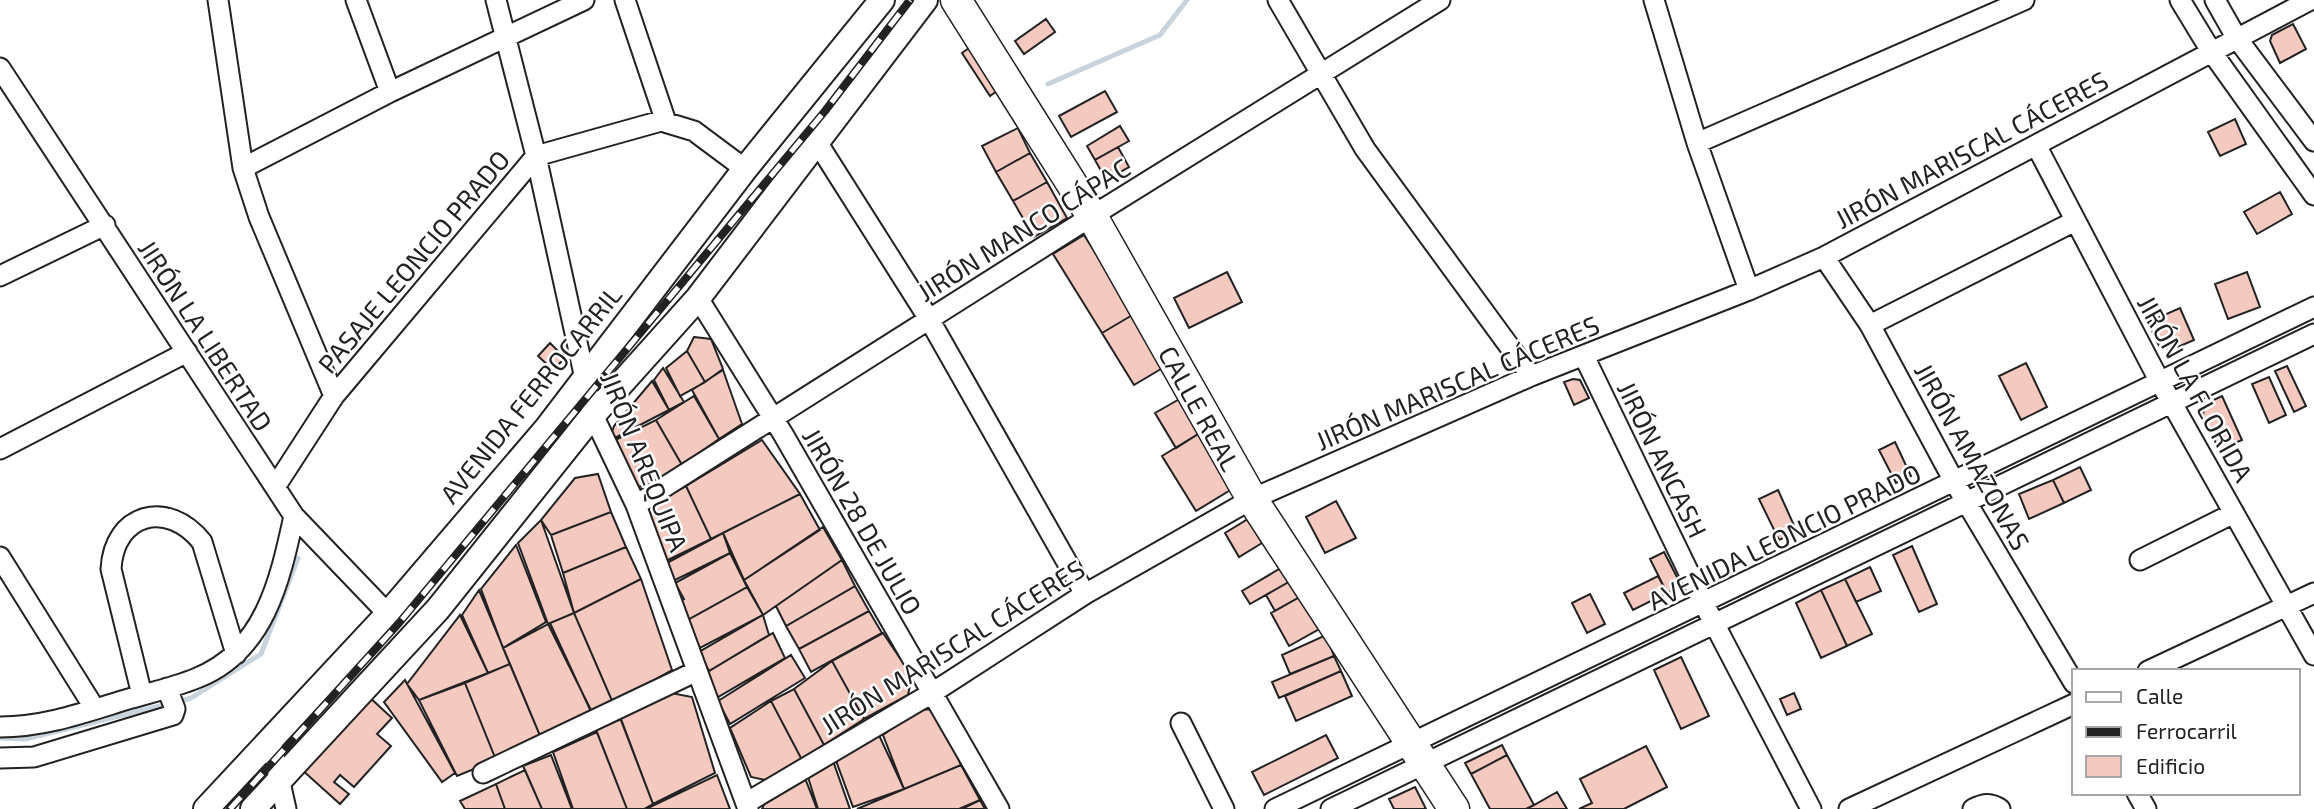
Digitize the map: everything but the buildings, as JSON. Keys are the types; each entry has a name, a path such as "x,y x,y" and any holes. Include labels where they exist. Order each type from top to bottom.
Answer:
{"highway":[{"name":"CALLE REAL","path":"956,0 1092,216 1252,499 1454,809"}],"main road":[{"name":"AVENIDA FERROCARRIL","path":"206,809 388,614 547,428 745,169 882,0"},
{"path":"253,809 438,609 593,415 698,298 925,0"}],"street":[{"path":"218,0 243,168 259,217 334,396"},
{"path":"356,0 390,92"},
{"name":"JIRÓN AREQUIPA","path":"496,0 536,156 593,415 636,505 747,806"},
{"path":"243,168 390,92 584,0"},
{"path":"625,0 666,122 694,131 745,169"},
{"path":"1278,0 1365,149 1531,376"},
{"name":"JIRÓN MANCO CÁPAC","path":"636,505 1092,216 1440,0"},
{"path":"1654,0 1697,143 1749,290"},
{"path":"1697,143 2024,0"},
{"path":"2180,0 2211,51 2314,195"},
{"path":"2215,0 2236,37 2314,141"},
{"name":"JIRÓN MARISCAL CÁCERES","path":"747,806 932,694 1085,594 1252,499 1531,376 1749,290 1824,257 2310,0"},
{"name":"JIRÓN LA LIBERTAD","path":"0,68 295,516 388,614"},
{"name":"PASAJE LEONCIO PRADO","path":"275,487 334,396 536,156 661,121 666,122"},
{"path":"817,142 929,319 1085,594"},
{"name":"JIRÓN LA FLORIDA","path":"2036,145 2160,382 2314,655"},
{"path":"1870,325 2075,221"},
{"path":"0,276 105,225"},
{"name":"JIRÓN AMAZONAS","path":"1824,257 1870,325 1955,482 2072,680"},
{"name":"JIRÓN 28 DE JULIO","path":"698,298 773,418 999,809"},
{"name":"AVENIDA LEONCIO PRADO","path":"1331,809 1419,753 1704,604 2314,307"},
{"name":"AVENIDA LEONCIO PRADO","path":"1275,809 1419,753 1714,625 2314,334"},
{"path":"0,449 187,352"},
{"name":"JIRÓN ANCASH","path":"1584,356 1714,625 1811,809"},
{"path":"2140,559 2234,513"},
{"path":"142,695 111,569 112,554 120,536 132,524 163,516 191,527 202,542 236,653"},
{"path":"0,727 44,725 199,678 236,653 272,602 295,516"},
{"path":"0,557 95,709"},
{"path":"2152,669 2314,593"},
{"path":"483,773 697,671"},
{"path":"0,758 34,757 173,715 175,709 167,688"},
{"path":"1849,809 2072,705"},
{"path":"1181,723 1224,809"},
{"path":"271,742 286,809"},
{"path":"1973,809 1984,804 1993,804 2000,809"}],"waterway":[{"path":"1048,84 1160,35 1187,0"},
{"path":"178,702 191,698 261,654 298,558"},
{"path":"0,738 25,739 168,704"}],"railway":[{"path":"230,809 399,623 825,111 910,0"}]}
